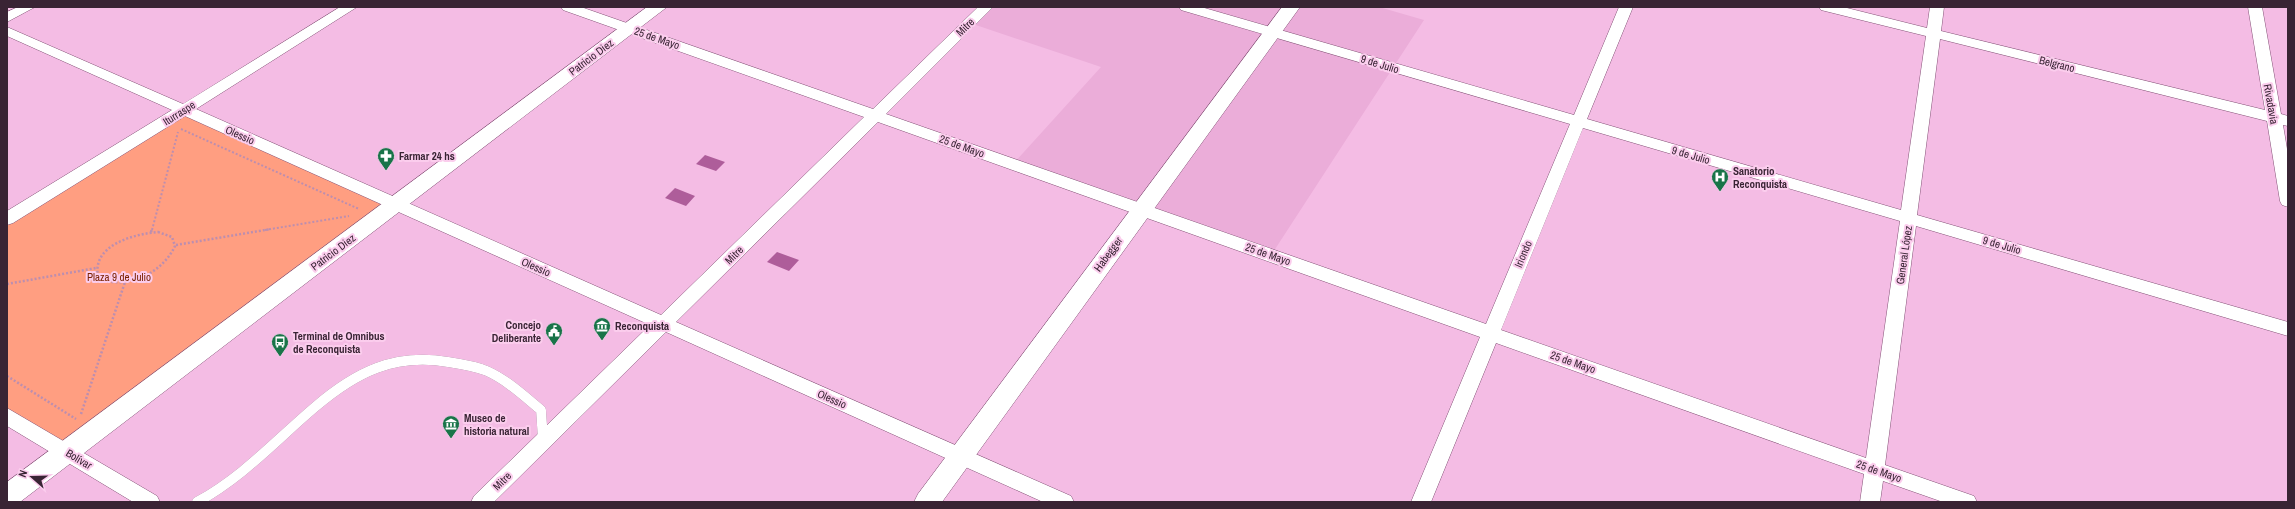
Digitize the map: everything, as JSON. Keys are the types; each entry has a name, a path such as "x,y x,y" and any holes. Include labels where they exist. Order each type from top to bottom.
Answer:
{"street":[{"path":"7,18 28,7"},
{"name":"Iturraspe","path":"7,218 350,7"},
{"name":"25 de Mayo","path":"568,7 1968,502"},
{"name":"Patricio Diez","path":"7,497 658,7"},
{"name":"Mitre","path":"481,502 543,440 664,324 874,115 986,7"},
{"name":"9 de Julio","path":"1186,7 1578,123 2288,329"},
{"name":"Habegger","path":"927,502 1291,7"},
{"name":"Iriondo","path":"1421,502 1626,7"},
{"name":"Belgrano","path":"1826,7 2288,121"},
{"name":"General López","path":"1870,502 1937,7"},
{"name":"Rivadavia","path":"2255,7 2288,201"},
{"name":"Olessio","path":"7,32 1064,502"},
{"name":"Bolívar","path":"7,416 150,502"}],"lane":[{"path":"197,502 210,496 261,457 316,406 348,384 398,361 447,360 486,372 541,410 543,440"}],"path":[{"path":"172,132 179,128"},
{"path":"179,128 360,209"},
{"path":"151,232 179,128"},
{"path":"176,245 352,215"},
{"path":"151,232 169,235 175,241 176,245 170,258 156,270 125,282 106,281 98,276 96,268 102,256 115,245 133,236 151,232"},
{"path":"7,284 96,268"},
{"path":"79,420 125,282"},
{"path":"7,376 79,420"},
{"path":"79,420 86,416"}],"shaded area":[{"path":"980,7 1379,7 1424,20 1268,260 1013,164 1101,67 964,21"},
{"path":"705,155 725,162 716,171 696,164"},
{"path":"675,188 695,196 686,206 665,198"},
{"path":"777,252 799,260 789,271 767,262"}],"green space":[{"name":"Plaza 9 de Julio","path":"183,110 396,205 67,452 7,416 7,219"}],"place":[{"name":"Farmar 24 hs","path":"386,171"},
{"name":"Sanatorio Reconquista","path":"1720,192"},
{"name":"Reconquista","path":"602,341"},
{"name":"Concejo Deliberante","path":"554,346"},
{"name":"Terminal de Omnibus de Reconquista","path":"280,357"},
{"name":"Museo de historia natural","path":"451,439"}]}
